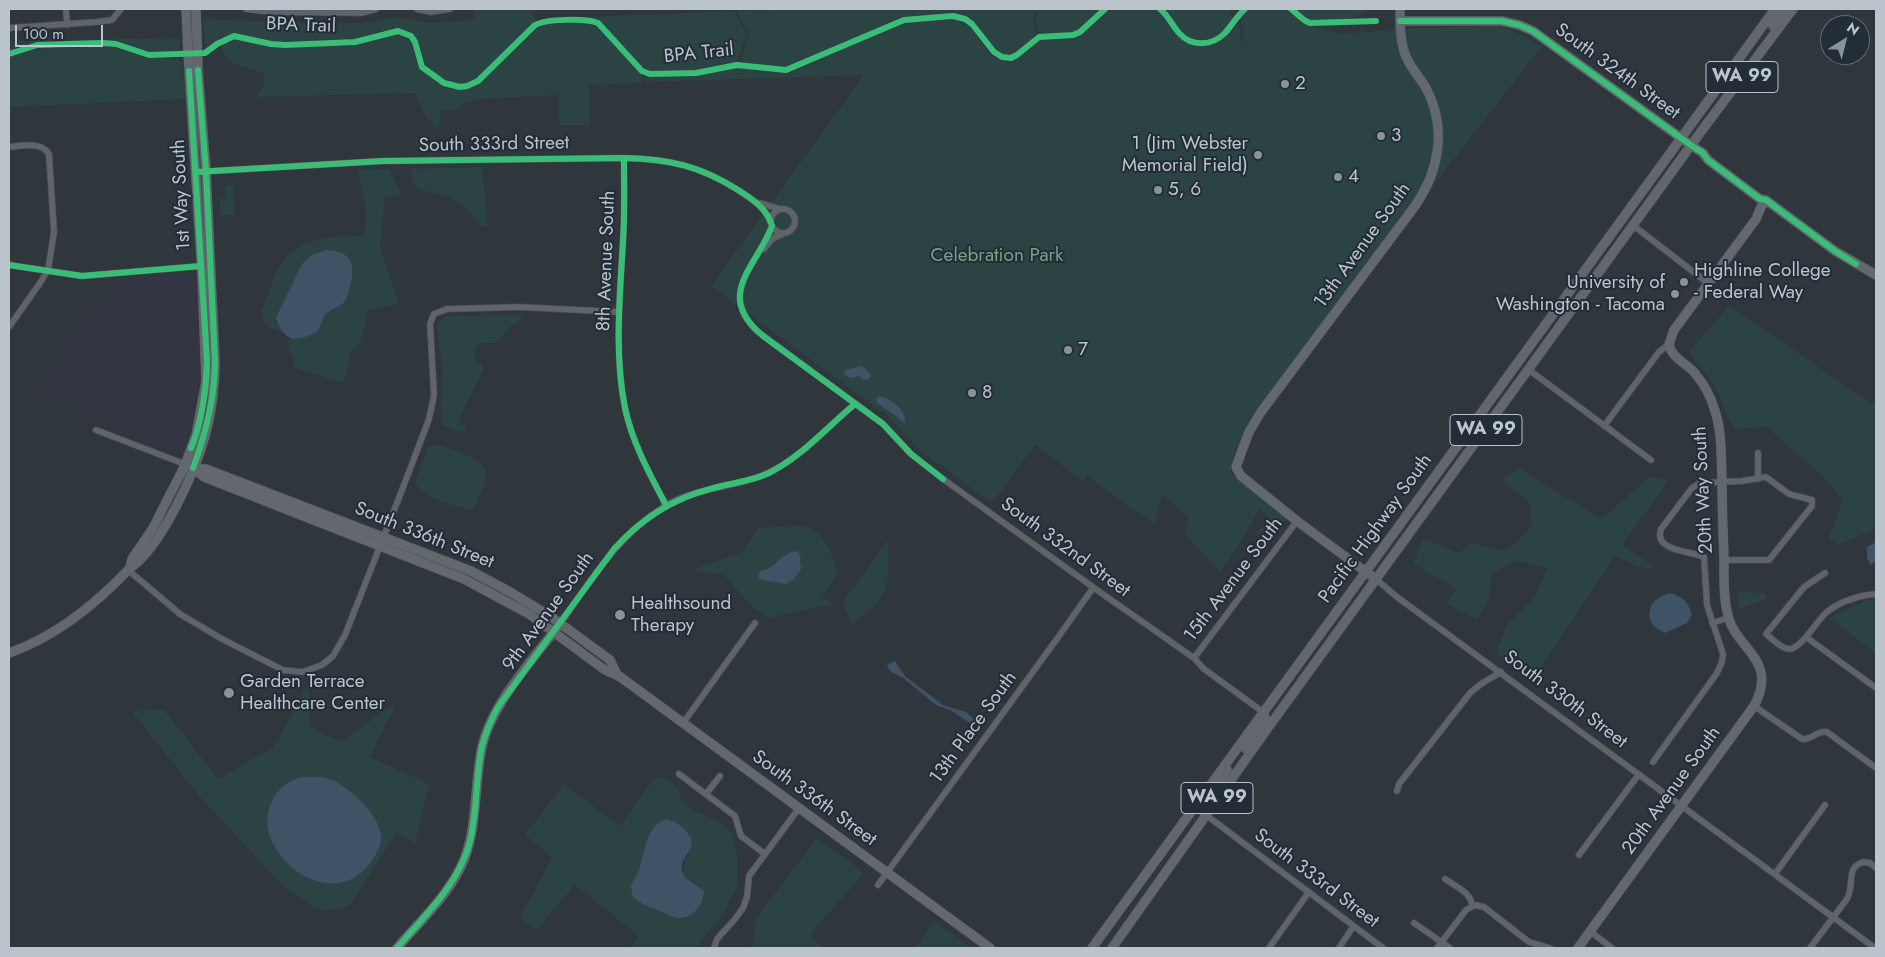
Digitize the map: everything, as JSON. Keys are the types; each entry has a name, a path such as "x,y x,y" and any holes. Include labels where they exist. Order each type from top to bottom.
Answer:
{"main road":[{"name":"Pacific Highway South","path":"1092,948 1775,9"},
{"path":"1755,59 1760,45 1784,9"},
{"name":"Pacific Highway South","path":"1112,948 1236,772 1793,9"},
{"path":"1236,772 1247,746 1266,720 1263,712"},
{"path":"1206,815 1203,810 1204,805 1221,781 1238,746"}],"street":[{"path":"66,9 67,25"},
{"path":"9,28 67,25 112,20 121,9"},
{"path":"186,9 194,71"},
{"path":"194,71 196,9"},
{"path":"246,9 271,12 361,12 376,9"},
{"path":"417,9 431,12 450,9"},
{"name":"13th Avenue South","path":"1239,474 1236,463 1261,412 1414,206 1428,185 1434,171 1439,142 1435,114 1427,89 1405,54 1400,9"},
{"name":"South 324th Street","path":"1400,20 1488,20 1519,24 1538,34 1703,154 1712,156 1762,194 1778,210 1834,251 1876,275"},
{"name":"1st Way South","path":"9,653 35,641 74,617 96,600 129,569 132,559 153,528 206,435 215,384 216,362 194,71"},
{"path":"9,147 38,146 46,149 50,157 54,232 48,270 9,327"},
{"name":"8th Avenue South","path":"624,158 623,238 619,312 621,383 625,409 633,434 666,505"},
{"name":"South 333rd Street","path":"201,172 367,162 656,159 714,175 756,202 764,210 771,224"},
{"name":"1st Way South","path":"189,466 206,381 201,266 201,172"},
{"path":"1604,426 1659,352 1668,344 1674,330 1758,216 1766,200"},
{"name":"South 333rd Street","path":"756,202 781,209"},
{"path":"751,263 772,240 792,228 794,218 790,211 781,209 773,214 768,236 751,263 744,277 740,290 742,307 749,323 763,336 855,404"},
{"path":"1758,216 1778,210"},
{"path":"771,224 779,232 785,232"},
{"path":"1634,226 1709,284"},
{"path":"9,265 82,276 201,266"},
{"path":"129,569 180,614 276,668 296,672 317,668 327,662 338,650 425,433 432,406 433,368 430,328 434,314 446,310 519,306 619,312"},
{"name":"20th Way South","path":"1668,344 1673,354 1702,383 1715,409 1719,428 1724,587 1728,618 1734,630 1747,646"},
{"path":"1530,370 1651,460"},
{"name":"9th Avenue South","path":"397,948 448,887 464,861 472,832 481,752 489,726 502,702 619,543 632,530 666,505 701,492 766,474 780,467 800,453 855,404"},
{"name":"South 332nd Street","path":"855,404 891,430 916,458 1092,588 1194,658 1204,669 1263,712"},
{"name":"South 336th Street","path":"96,430 189,466 206,468 448,560 519,597 560,624 610,660 619,676"},
{"path":"1758,453 1758,478"},
{"name":"South 336th Street","path":"189,466 204,477 470,582 522,609 605,670 619,676 990,948"},
{"name":"South 330th Street","path":"1239,474 1397,597 1875,948"},
{"path":"1653,762 1720,668 1723,654 1712,623 1705,590 1704,557 1675,550 1664,542 1660,533 1662,527 1693,487 1702,483 1742,482 1766,477 1789,494 1811,499 1813,502 1812,506 1770,560 1724,560"},
{"name":"15th Avenue South","path":"1194,658 1297,521"},
{"path":"1825,573 1804,587 1766,634 1790,649 1798,646 1824,614 1832,608 1860,596 1876,594"},
{"name":"13th Place South","path":"878,885 1049,651 1092,588"},
{"path":"1712,623 1728,618"},
{"path":"683,723 755,623"},
{"path":"1806,637 1876,688"},
{"name":"20th Avenue South","path":"1578,948 1754,706 1760,691 1761,674 1757,660 1747,646"},
{"path":"1397,791 1399,784 1470,693 1501,672"},
{"path":"1754,706 1802,739 1808,739 1822,731 1827,732 1876,768"},
{"path":"678,774 735,816 741,836 765,854"},
{"path":"1579,855 1639,774"},
{"path":"706,794 720,776"},
{"path":"1775,874 1825,806"},
{"path":"714,948 717,939 743,908 749,876 799,808"},
{"name":"South 333rd Street","path":"1206,815 1383,948"},
{"path":"1810,948 1850,894 1853,869 1860,863 1870,863 1876,868"},
{"path":"1445,879 1468,895 1472,906"},
{"path":"1269,948 1310,892"},
{"path":"1437,948 1466,910 1478,905 1484,907 1529,942 1550,948"},
{"path":"1414,923 1450,948"},
{"path":"1339,948 1353,927"},
{"path":"1591,932 1612,948"}],"shaded area":[{"path":"327,250 346,255 349,259 352,276 347,297 343,303 326,314 315,333 292,339 281,330 276,317 302,264 312,255"},
{"path":"194,276 196,280 200,363 194,414 182,453 107,426 99,418 88,419 40,385 117,278"},
{"path":"862,366 871,376 868,379 863,380 859,376 850,378 844,374 845,370"},
{"path":"880,396 897,405 903,413 905,423 877,403 876,398"},
{"path":"1876,542 1876,561 1871,565 1867,558 1867,547"},
{"path":"796,551 800,554 801,569 793,580 786,584 762,580 758,577 760,571 770,568 785,556"},
{"path":"1670,593 1684,600 1692,614 1687,623 1665,633 1652,624 1650,612 1656,600"},
{"path":"895,661 905,676 943,705 966,712 973,718 973,722 970,723 950,710 936,705 902,677 891,672 887,666"},
{"path":"302,777 325,778 347,789 369,810 379,827 381,840 377,852 366,868 357,876 345,882 332,884 319,882 307,877 285,861 271,839 267,819 272,800 284,786 292,780"},
{"path":"666,819 679,825 690,837 691,847 682,864 683,874 704,891 700,905 689,916 677,918 669,916 645,905 632,896 631,885 640,868 648,839 652,830"}],"green space":[{"path":"474,9 532,9 535,21 475,80 458,85 445,81 443,86 462,90 478,83 528,33 540,24 590,22 602,29 641,72 641,83 589,85 590,125 559,125 558,95 479,99 463,104 457,110 441,111 439,126 436,127 425,116 415,93 256,97 264,85 264,74 231,62 223,52 221,44 234,38 271,46 354,45 401,33 411,42 418,63 425,73 428,69 423,63 417,42 412,35 401,29 382,31 355,39 276,42 233,33 205,44 203,19 330,24 373,22 395,17 430,23 474,20"},
{"path":"1036,9 1033,18 1036,34 1020,50 1008,56 999,54 977,28 968,20 956,15 909,17 790,67 774,68 741,62 749,33 736,11"},
{"path":"1040,9 1100,9 1076,32 1040,35 1038,34 1036,19"},
{"name":"Celebration Park","path":"1117,9 1156,9 1163,15 1181,39 1195,45 1219,41 1237,23 1241,30 1240,41 1244,41 1244,28 1239,18 1249,9 1287,9 1308,25 1340,34 1418,28 1497,26 1512,30 1542,46 1251,420 1231,462 1231,474 1286,517 1273,539 1257,533 1269,518 1260,509 1221,573 1185,535 1189,517 1162,495 1154,524 1087,476 1083,481 1035,445 992,503 923,453 889,417 711,286 864,75 644,82 647,76 695,75 738,67 777,72 793,71 904,23 915,21 956,20 964,23 971,28 985,48 997,59 1010,61 1019,56 1034,41 1049,37 1076,36 1086,31 1105,12"},
{"path":"1164,9 1228,9 1233,19 1216,37 1202,42 1195,41 1188,38 1176,26"},
{"path":"1294,9 1370,9 1349,20 1311,21 1306,20"},
{"path":"734,11 747,34 737,62 717,68 678,73 646,71 603,25 588,17"},
{"path":"180,38 179,49 176,51 151,52 117,41 38,43 9,51 9,41"},
{"path":"90,45 119,48 145,57 179,59 182,63 186,99 9,107 9,57 37,49"},
{"path":"482,167 488,227 483,227 463,205 446,196 419,189 412,181 411,169"},
{"path":"357,170 390,170 401,194 385,198 380,247 398,301 395,305 369,310 360,344 351,351 346,377 342,383 293,367 294,357 288,348 289,338 298,339 318,330 326,314 339,307 345,300 353,268 349,259 338,251 327,250 302,264 278,312 276,322 284,333 268,326 262,317 261,312 272,283 284,260 303,245 317,240 362,235 365,228 366,212"},
{"path":"225,185 233,185 235,215 220,215 219,199 226,198"},
{"path":"1729,306 1876,406 1876,527 1871,531 1839,544 1829,538 1843,500 1822,476 1767,427 1734,429 1713,383 1689,352"},
{"path":"521,315 522,319 511,326 498,341 494,343 481,343 476,346 474,356 484,369 459,419 459,422 467,428 466,431 459,432 442,425 442,365 437,329 440,321 452,316"},
{"path":"435,444 468,455 482,465 486,471 485,482 473,511 449,504 424,493 415,482 428,447"},
{"path":"1519,468 1601,519 1651,476 1669,480 1622,545 1656,568 1644,569 1615,556 1532,681 1496,653 1507,625 1535,597 1547,568 1517,561 1492,573 1489,601 1476,619 1446,604 1456,590 1448,583 1413,564 1423,539 1460,553 1470,542 1492,549 1508,550 1532,526 1530,503 1502,480"},
{"path":"809,527 823,539 830,551 837,575 822,596 833,604 768,618 764,613 754,609 724,575 691,570 742,552 758,528","holes":["781,557 800,558 802,563 758,575 772,566"]},
{"path":"888,540 888,580 885,589 881,598 874,606 851,624 843,602"},
{"path":"1737,592 1765,593 1766,599 1740,609"},
{"path":"1876,599 1876,653 1829,618 1867,600"},
{"path":"309,683 310,726 340,742 397,702 370,757 429,784 415,844 397,832 349,906 327,911 311,906 283,885 205,803 133,713 148,709 164,710 218,779 274,747","holes":["302,777 313,777 337,783 357,799 376,820 381,835 379,848 364,869 355,876 334,883 313,881 303,876 289,861 270,827 271,803"]},
{"path":"656,776 666,778 679,790 680,797 688,807 719,822 733,834 737,857 737,886 721,918 704,936 696,948 630,948 639,936 575,885 536,930 520,918 552,857 525,835 564,784 620,826","holes":["666,819 689,853 683,868 685,876 698,886 677,918 638,902 632,896 631,885 640,868 648,839 652,830 658,824"]},
{"path":"817,838 862,871 859,879 812,932 812,939 825,948 751,948 757,917"},
{"path":"934,921 972,948 916,948"}],"cycle path":[{"name":"BPA Trail","path":"9,54 37,45 102,43 116,44 149,55 205,53 217,44 234,36 285,45 355,42 398,31 411,36 415,42 422,67 444,83 460,87 478,81 535,25 547,21 575,20 598,23 642,71 650,74 696,73 737,65 786,70 904,20 953,16 965,19 972,24 994,52 1002,57 1011,58 1039,37 1073,35 1080,32 1105,9"},
{"path":"1160,9 1177,31 1185,38 1196,43 1208,42 1220,37 1245,9"},
{"path":"1291,9 1310,23 1376,21"},
{"path":"1400,21 1502,21 1533,31 1703,153 1708,160 1760,199 1766,200 1835,251 1856,264"},
{"path":"193,468 209,416 215,375 206,171 198,70"},
{"path":"189,71 207,361 203,406 191,448"},
{"path":"624,158 624,220 619,304 622,387 625,408 632,433 642,458 666,505"},
{"path":"196,172 383,161 624,158 656,160 684,165 724,182 753,200 762,208 771,223"},
{"path":"772,226 743,281 740,294 741,307 748,321 763,336 883,424 911,454 943,479"},
{"path":"9,265 82,276 201,266"},
{"path":"397,948 439,900 464,860 472,833 482,746 498,707 614,549 646,520 670,505 696,493 762,476 781,466 803,450 855,404"}],"place":[{"name":"2","path":"1285,84"},
{"name":"3","path":"1381,136"},
{"name":"1 (Jim Webster Memorial Field)","path":"1258,155"},
{"name":"4","path":"1338,177"},
{"name":"5, 6","path":"1158,190"},
{"name":"Highline College - Federal Way","path":"1684,282"},
{"name":"University of Washington - Tacoma","path":"1675,294"},
{"name":"7","path":"1068,350"},
{"name":"8","path":"972,393"},
{"name":"Healthsound Therapy","path":"620,615"},
{"name":"Garden Terrace Healthcare Center","path":"229,693"}]}
